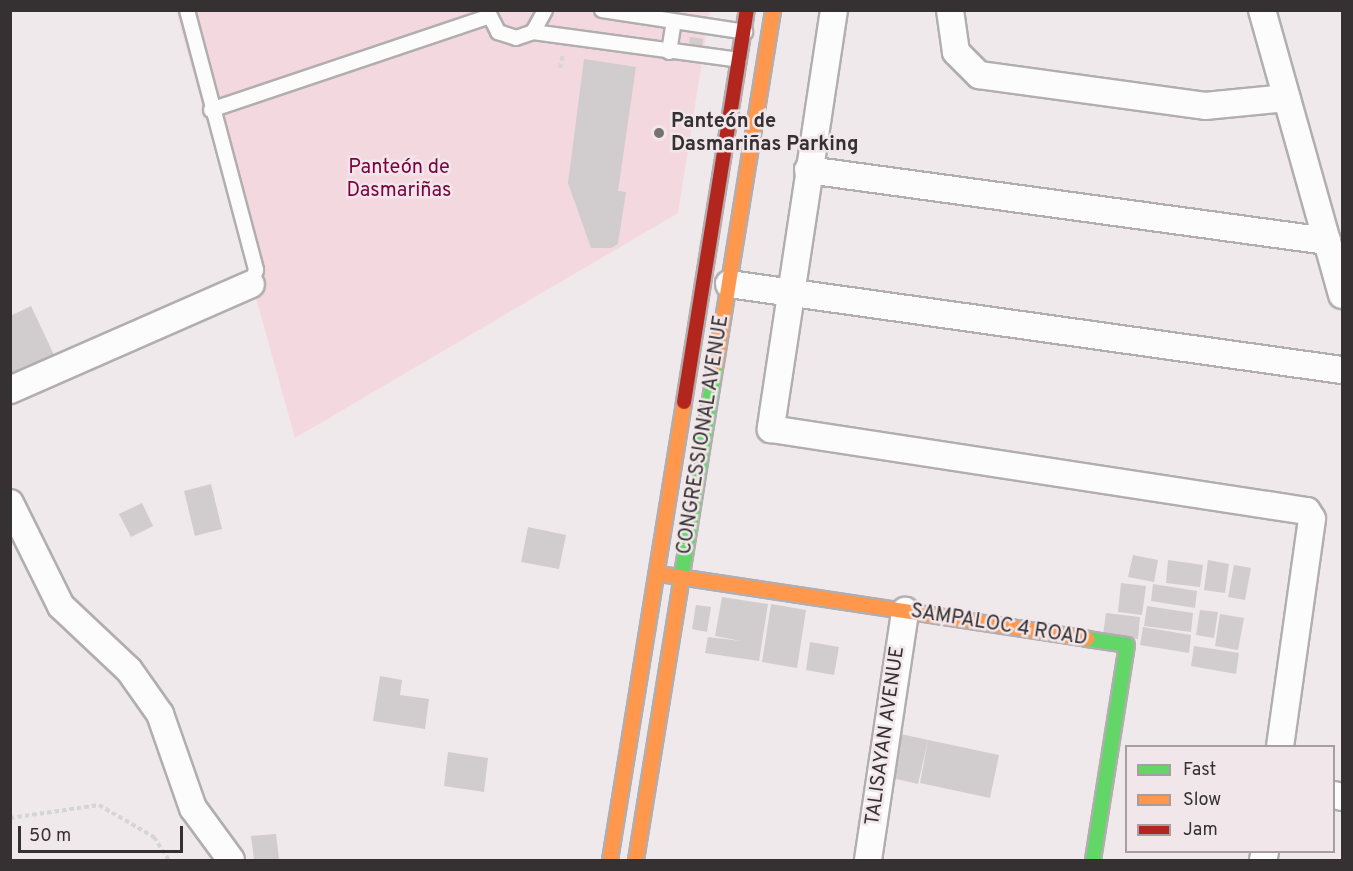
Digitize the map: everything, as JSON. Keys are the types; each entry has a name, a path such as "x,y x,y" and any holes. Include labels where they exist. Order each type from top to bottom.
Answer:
{"main road":[{"name":"CONGRESSIONAL AVENUE","path":"610,861 747,10"},
{"name":"CONGRESSIONAL AVENUE","path":"636,861 773,10"},
{"name":"SAMPALOC 4 ROAD","path":"655,573 1127,645 1093,861"}],"street":[{"path":"834,10 808,170 771,429 1307,511 1312,519 1280,745"},
{"path":"950,10 956,52 979,75 1205,106 1287,98"},
{"path":"1262,10 1342,295"},
{"path":"808,170 1327,241"},
{"path":"10,390 251,284"},
{"path":"729,285 791,290 1342,370"},
{"path":"10,503 62,606 129,670 160,714 193,808 231,861"},
{"name":"TALISAYAN AVENUE","path":"868,861 905,611"}],"lane":[{"path":"187,10 211,110 256,270 251,284"},
{"path":"533,32 545,10"},
{"path":"602,10 744,32 767,51"},
{"path":"211,110 487,14 507,36 533,32 739,60 767,51"},
{"path":"669,52 674,22"}],"path":[{"path":"10,818 99,805 154,837 169,861"}],"green space":[{"name":"Panteón de Dasmariñas","path":"176,11 710,11 678,213 295,438"}],"building":[{"path":"690,37 703,39 702,48 689,46"},
{"path":"584,59 636,67 618,191 626,192 618,244 611,248 591,248 568,183"},
{"path":"31,306 56,359 12,379 10,316"},
{"path":"211,484 222,529 195,536 184,491"},
{"path":"142,503 153,526 131,537 119,514"},
{"path":"528,527 566,535 559,569 521,562"},
{"path":"1133,555 1158,560 1154,582 1128,577"},
{"path":"1168,560 1203,565 1200,587 1166,583"},
{"path":"1208,560 1229,564 1225,593 1204,590"},
{"path":"1234,565 1251,568 1245,600 1228,597"},
{"path":"1121,583 1146,586 1142,615 1118,612"},
{"path":"1153,584 1197,591 1195,608 1151,601"},
{"path":"722,597 768,604 759,661 705,653 708,637 741,641 715,636"},
{"path":"771,604 806,610 797,668 762,662"},
{"path":"696,605 711,607 707,632 692,629"},
{"path":"1147,606 1193,613 1191,632 1144,626"},
{"path":"1200,610 1218,612 1214,638 1196,635"},
{"path":"1106,613 1140,617 1138,639 1103,635"},
{"path":"1220,614 1244,618 1238,650 1215,646"},
{"path":"1143,627 1191,635 1189,653 1140,645"},
{"path":"810,642 839,647 834,675 806,670"},
{"path":"1194,646 1239,653 1236,674 1191,666"},
{"path":"380,676 402,680 400,695 429,699 425,729 373,721"},
{"path":"901,734 928,740 918,784 892,778"},
{"path":"928,740 999,755 990,798 920,783"},
{"path":"448,752 488,758 484,792 444,786"},
{"path":"276,834 279,859 254,860 251,836"}],"traffic: fast":[{"path":"680,587 716,363"},
{"path":"1087,639 1127,645 1093,860"}],"traffic: slow":[{"path":"716,363 773,10"},
{"path":"610,860 684,402"},
{"path":"659,574 1087,639"},
{"path":"636,860 680,587"}],"traffic: jam":[{"path":"684,402 747,10"}],"place":[{"name":"Panteón de Dasmariñas Parking","path":"659,133"}]}
